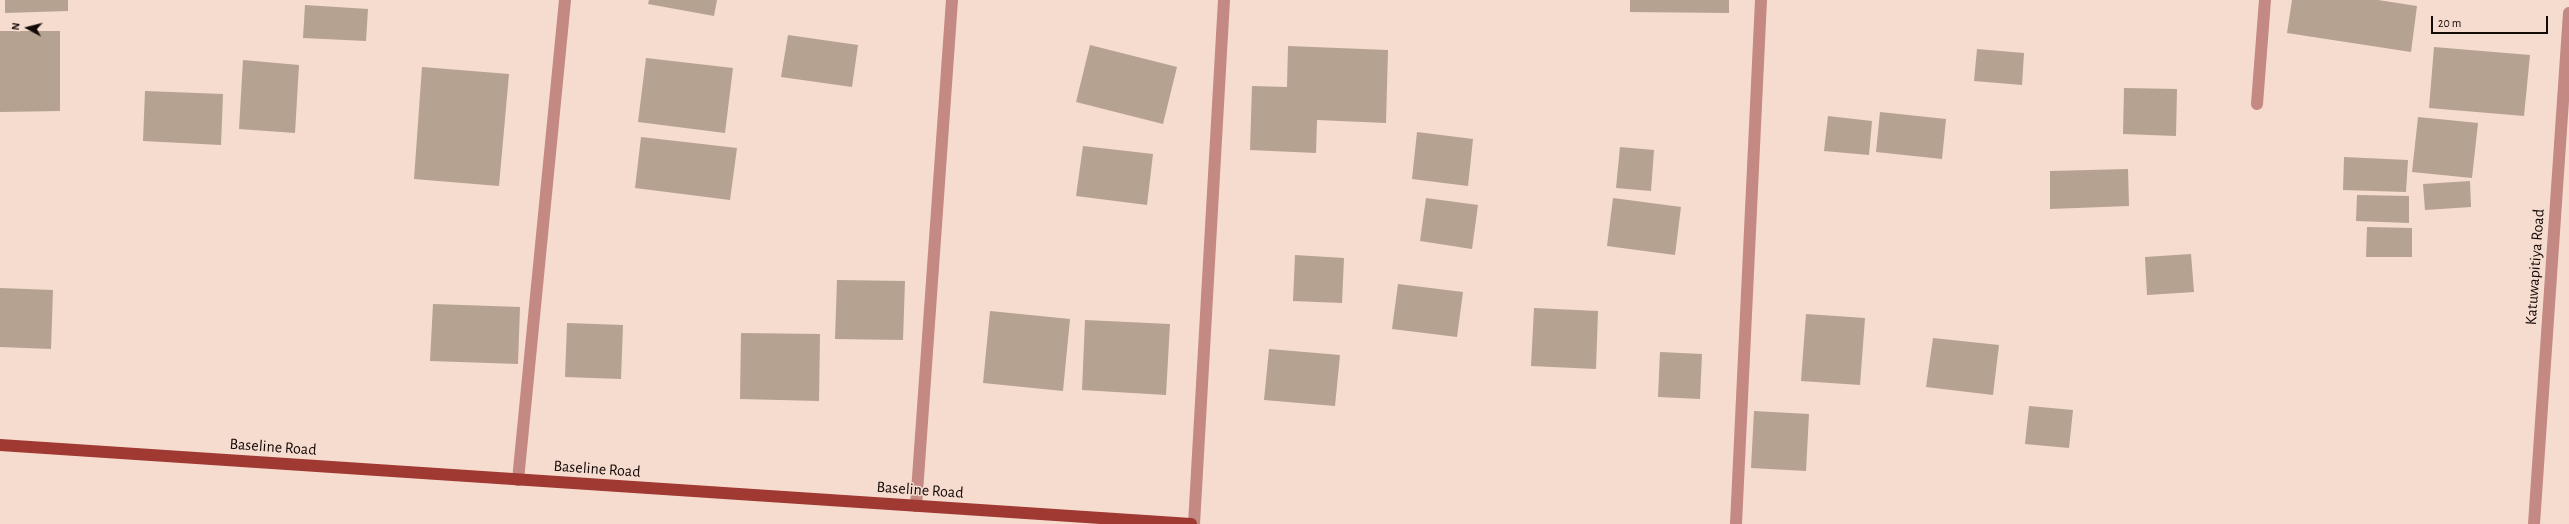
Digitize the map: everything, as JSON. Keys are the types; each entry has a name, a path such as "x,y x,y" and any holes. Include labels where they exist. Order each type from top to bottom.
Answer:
{"main road":[{"name":"Baseline Road","path":"0,445 916,506 1105,521 1191,524"}],"street":[{"path":"518,480 565,0"},
{"path":"916,506 952,0"},
{"path":"1194,524 1224,0"},
{"path":"1736,524 1761,0"},
{"path":"2256,104 2265,0"},
{"name":"Katuwapitiya Road","path":"2534,524 2569,12"}],"building":[{"path":"5,0 68,0 68,11 5,13"},
{"path":"649,0 717,0 714,16 648,4"},
{"path":"1630,0 1729,0 1729,13 1630,12"},
{"path":"2292,0 2378,0 2417,6 2411,52 2287,33"},
{"path":"305,5 368,9 366,41 303,38"},
{"path":"0,31 60,31 60,111 0,112"},
{"path":"788,35 858,45 852,87 781,77"},
{"path":"1090,45 1177,67 1163,124 1076,102"},
{"path":"1288,46 1388,50 1386,123 1317,120 1316,153 1250,150 1252,86 1287,87"},
{"path":"2434,47 2530,55 2524,116 2429,108"},
{"path":"1977,49 2024,53 2022,85 1974,81"},
{"path":"646,58 733,68 725,133 638,122"},
{"path":"243,60 299,65 295,133 239,129"},
{"path":"422,67 509,74 499,186 414,179"},
{"path":"2124,88 2177,89 2176,136 2123,134"},
{"path":"145,91 223,94 221,145 143,141"},
{"path":"1880,112 1946,119 1942,159 1876,152"},
{"path":"1828,116 1872,121 1869,155 1824,151"},
{"path":"2418,117 2478,123 2472,178 2412,172"},
{"path":"1417,132 1473,139 1468,186 1412,179"},
{"path":"641,137 737,148 730,200 635,188"},
{"path":"1083,146 1153,154 1147,205 1076,196"},
{"path":"1620,147 1654,150 1651,191 1616,188"},
{"path":"2344,157 2408,160 2406,192 2343,190"},
{"path":"2128,169 2129,206 2050,209 2050,171"},
{"path":"2470,181 2471,207 2425,210 2423,184"},
{"path":"2357,195 2409,196 2409,223 2356,221"},
{"path":"1426,198 1478,205 1472,249 1420,241"},
{"path":"1613,198 1681,207 1675,255 1607,246"},
{"path":"2367,227 2412,228 2412,257 2366,257"},
{"path":"2191,254 2194,292 2147,295 2145,257"},
{"path":"1295,255 1344,258 1342,303 1293,301"},
{"path":"837,280 905,281 903,340 835,339"},
{"path":"1398,284 1463,292 1457,337 1392,329"},
{"path":"0,288 53,290 51,349 0,347"},
{"path":"433,304 520,307 518,364 430,361"},
{"path":"1534,308 1598,311 1596,369 1531,366"},
{"path":"990,311 1070,319 1063,391 983,383"},
{"path":"1806,314 1865,318 1860,385 1801,381"},
{"path":"1085,320 1170,324 1166,395 1082,390"},
{"path":"567,323 623,325 621,379 565,377"},
{"path":"741,333 820,334 819,401 740,399"},
{"path":"1933,338 1999,345 1993,395 1926,387"},
{"path":"1269,349 1340,355 1335,406 1264,400"},
{"path":"1660,352 1702,354 1700,399 1658,397"},
{"path":"2029,406 2073,410 2069,448 2025,444"},
{"path":"1754,411 1809,414 1806,471 1751,468"}]}
